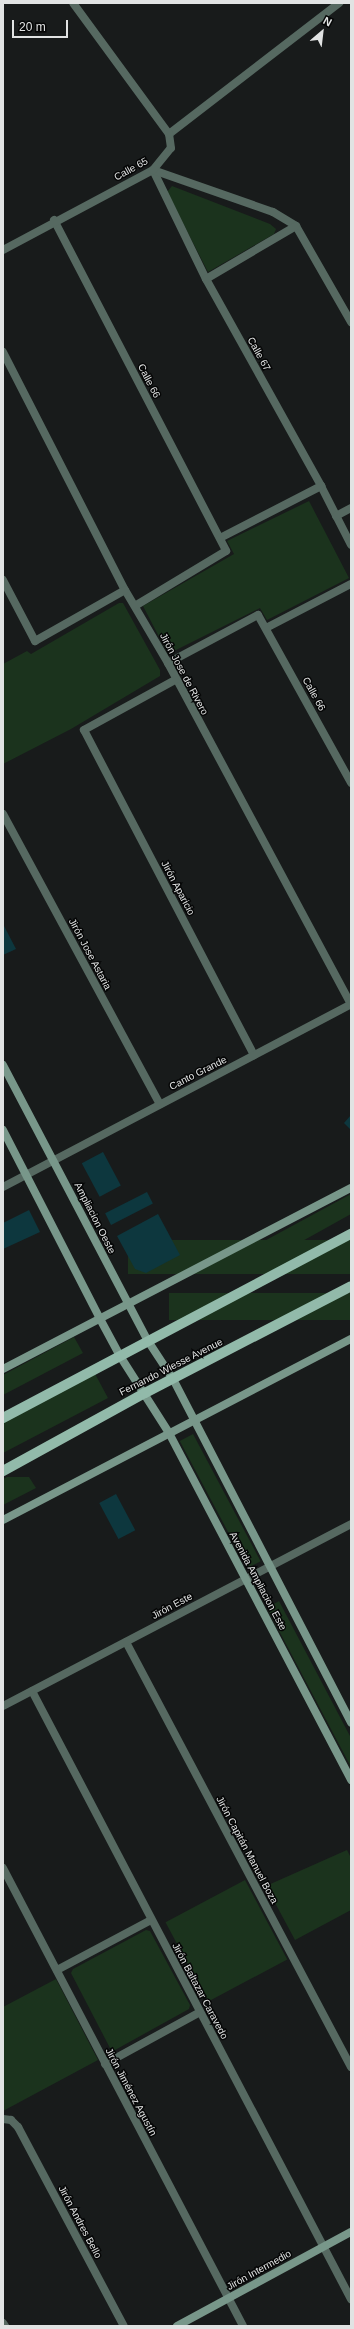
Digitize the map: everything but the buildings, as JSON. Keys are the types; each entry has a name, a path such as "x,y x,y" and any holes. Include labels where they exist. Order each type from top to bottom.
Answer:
{"main road":[{"name":"Ampliacion Oeste","path":"3,1065 148,1341 173,1379"},
{"path":"3,1130 120,1356 145,1393"},
{"path":"3,1369 99,1317 128,1304 351,1188"},
{"path":"3,1418 351,1234"},
{"name":"Fernando Wiesse Avenue","path":"3,1471 145,1393 351,1286"},
{"path":"3,1520 351,1339"},
{"name":"Avenida Ampliacion Este","path":"173,1379 351,1723"},
{"name":"Avenida Ampliacion Este","path":"145,1393 169,1433 351,1780"},
{"name":"Jirón Intermedio","path":"177,2326 351,2232"}],"street":[{"path":"73,3 169,134 339,3"},
{"name":"Calle 65","path":"3,250 54,220 153,170 171,148 169,134"},
{"path":"153,170 273,212 296,226 351,322"},
{"name":"Calle 67","path":"153,170 206,279 321,486 351,545"},
{"name":"Calle 66","path":"54,220 226,551 136,606"},
{"path":"206,279 296,226"},
{"name":"Jirón Jose de Rivero","path":"3,352 126,590 168,663 175,680 351,1004"},
{"path":"220,538 321,486"},
{"path":"336,516 351,508"},
{"path":"3,580 35,641 126,590"},
{"path":"266,628 351,584"},
{"name":"Calle 66","path":"168,663 258,615 351,783"},
{"name":"Jirón Aparicio","path":"175,680 84,730 254,1055"},
{"name":"Jirón Jose Astaria","path":"3,814 160,1104"},
{"name":"Canto Grande","path":"3,1187 351,1004"},
{"name":"Jirón Este","path":"3,1706 351,1524"},
{"name":"Jirón Capitán Manuel Boza","path":"126,1642 351,2067"},
{"name":"Jirón Baltazar Caravedo","path":"32,1691 351,2299"},
{"name":"Jirón Jiménez Agustín","path":"3,1868 243,2326"},
{"path":"57,1970 151,1920"},
{"path":"105,2064 200,2012"},
{"name":"Jirón Andres Bello","path":"3,2119 11,2120 18,2127 124,2326"},
{"path":"3,2322 5,2326"}],"green space":[{"path":"172,186 270,224 276,229 274,234 208,272 167,192"},
{"path":"309,501 349,578 267,620 260,608 168,654 143,606 234,554 227,541"},
{"path":"119,603 123,603 160,670 160,676 71,729 3,764 3,664 27,651 31,654"},
{"path":"351,1194 351,1214 290,1248 261,1253 257,1245"},
{"path":"128,1240 351,1240 351,1274 128,1274"},
{"path":"169,1293 351,1293 351,1320 169,1320"},
{"path":"74,1337 83,1353 3,1395 3,1375"},
{"path":"93,1370 108,1398 3,1453 3,1418"},
{"path":"193,1434 261,1561 247,1568 180,1441"},
{"path":"7,1477 29,1477 36,1488 3,1505 3,1479"},
{"path":"279,1601 351,1738 351,1767 267,1608"},
{"path":"347,1850 351,1858 351,1910 295,1940 266,1886"},
{"path":"245,1880 287,1959 208,2002 166,1922"},
{"path":"146,1930 150,1931 190,2005 189,2009 115,2050 111,2050 71,1973 73,1969"},
{"path":"56,1979 98,2060 3,2111 3,2007"}]}
